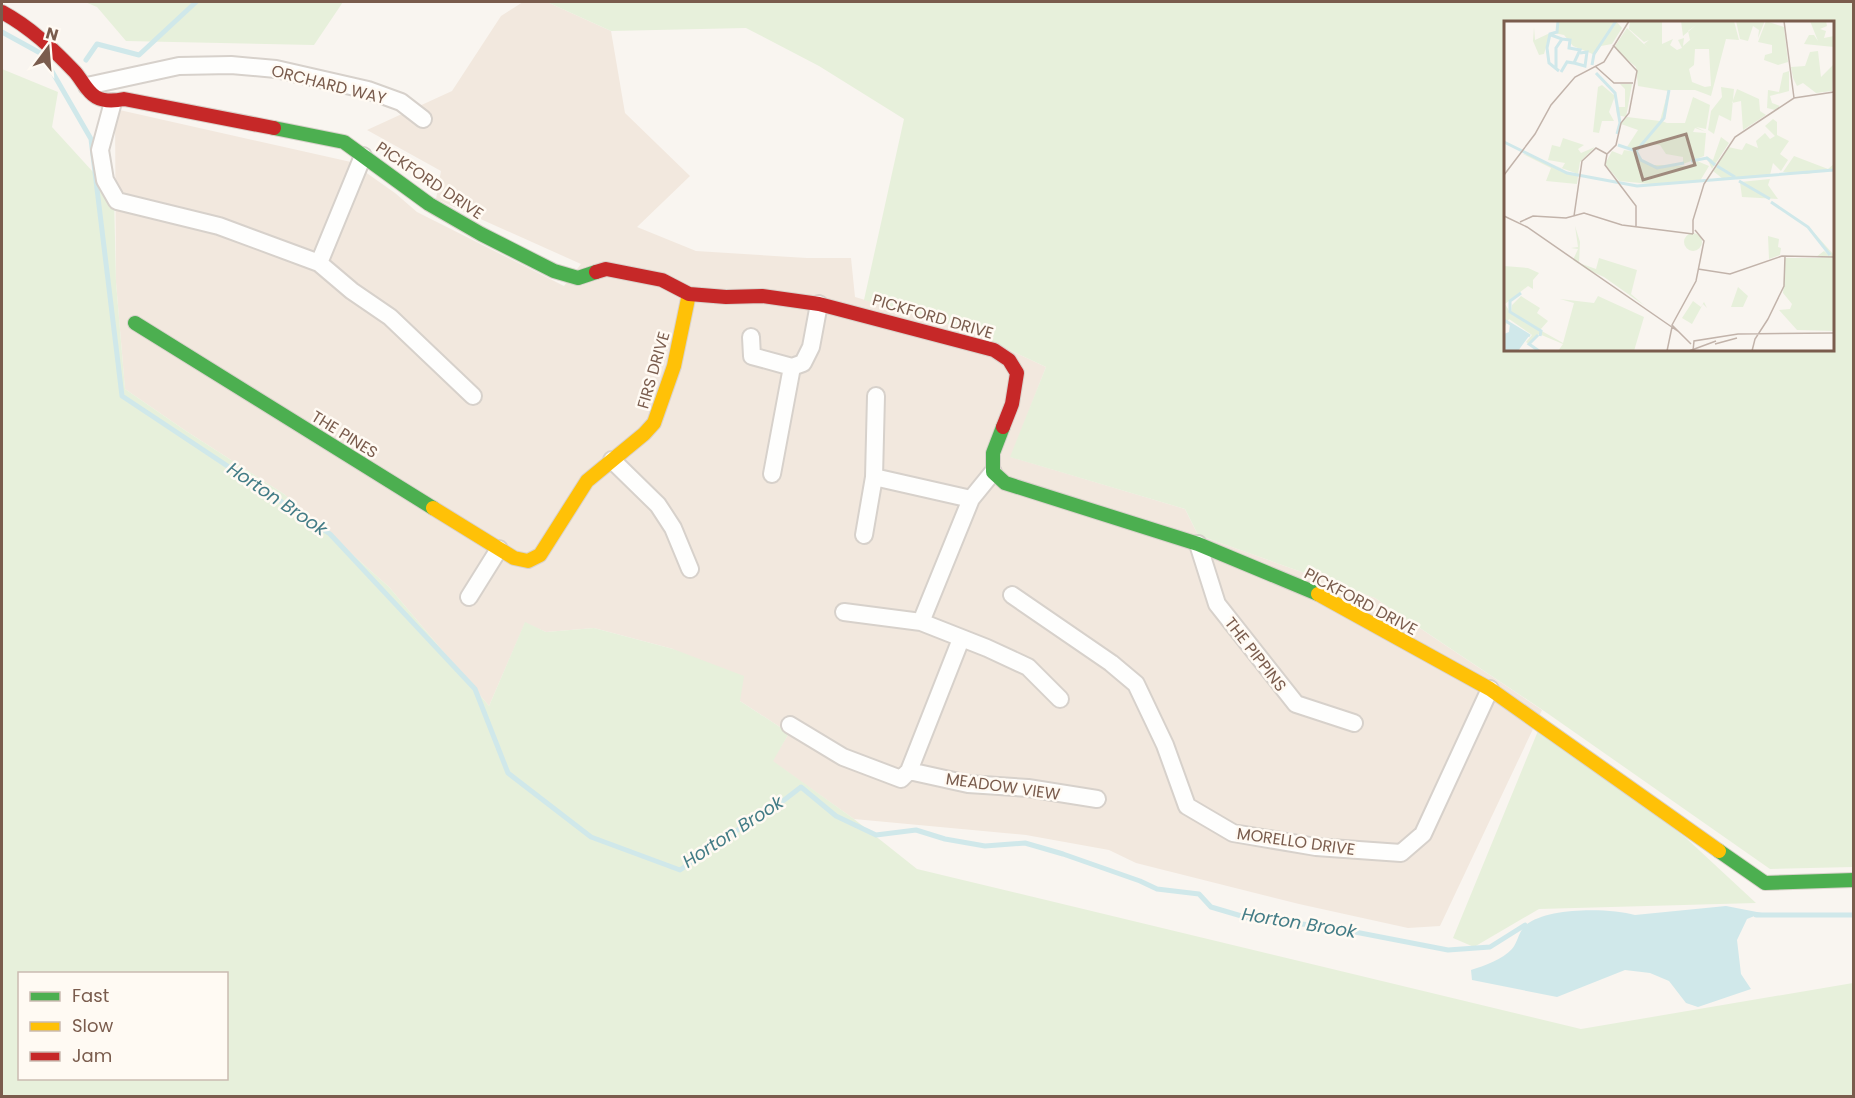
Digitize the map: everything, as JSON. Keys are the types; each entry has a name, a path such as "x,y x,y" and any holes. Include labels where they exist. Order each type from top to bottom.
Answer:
{"street":[{"path":"2,12 11,16 51,48 80,76 91,92"},
{"name":"ORCHARD WAY","path":"91,92 179,66 231,65 276,69 368,90 401,102 423,119"},
{"name":"PICKFORD DRIVE","path":"91,92 113,102 124,99 344,142 429,204 481,234 554,271 578,278 606,269 662,280 689,294 726,297 762,296 819,304 994,350 1009,360 1017,373 1011,404 993,453 993,472 1005,483 1198,544 1325,597 1490,689 1765,883 1854,880"},
{"path":"113,102 100,150 105,180 117,201 219,226 319,263 352,291 390,317 473,396"},
{"path":"319,263 363,156"},
{"name":"FIRS DRIVE","path":"540,555 587,481 654,423 674,366 689,294"},
{"path":"751,337 752,356 792,367 803,363 811,347 819,304"},
{"name":"THE PINES","path":"135,323 514,558 528,561 540,555"},
{"path":"772,474 792,367"},
{"path":"864,535 874,477 876,396"},
{"path":"612,460 658,505 673,528 690,569"},
{"path":"921,622 971,500 993,472"},
{"path":"874,477 971,500"},
{"name":"THE PIPPINS","path":"1198,544 1217,604 1296,704 1354,723"},
{"path":"469,597 499,549"},
{"name":"MORELLO DRIVE","path":"1012,596 1111,663 1136,684 1165,745 1187,806 1233,833 1316,847 1401,852 1423,834 1490,689"},
{"path":"844,612 921,622 987,648 1028,668 1060,699"},
{"path":"909,771 961,639"},
{"name":"MEADOW VIEW","path":"790,725 843,757 900,779 909,771 968,784 1028,788 1097,799"}],"shaded area":[{"path":"523,2 547,2 611,31 625,113 690,176 637,227 696,251 807,258 851,258 855,297 967,330 1046,367 1011,457 1185,509 1198,535 1375,598 1542,710 1440,926 1408,928 1299,904 1136,863 1109,850 1026,835 854,819 772,761 789,733 740,701 673,649 594,628 546,632 525,623 489,706 389,587 284,494 125,389 116,282 115,109 351,162 395,193 417,212 564,286 581,264 436,199 441,171 367,130 452,91 501,16"}],"green space":[{"path":"85,2 343,2 314,45 126,41 97,7"},
{"path":"547,2 1853,2 1853,867 1770,869 1547,713 1375,598 1198,535 1185,509 1010,457 1046,367 967,330 864,300 904,119 819,66 746,28 611,31"},
{"path":"2,69 58,92 52,127 114,195 116,282 125,389 284,494 389,587 489,706 525,622 546,632 594,628 673,649 744,676 740,701 789,733 773,761 854,819 917,869 1581,1029 1853,983 1853,1096 2,1096"},
{"path":"1540,726 1686,838 1756,903 1539,909 1474,947 1453,938"}],"water":[{"path":"1726,906 1762,913 1747,919 1737,940 1741,974 1751,989 1698,1007 1686,1003 1669,981 1650,973 1625,970 1557,997 1472,980 1471,970 1504,956 1512,949 1526,925 1549,915 1595,910 1635,915"}],"waterway":[{"path":"86,60 97,44 139,55 196,2"},
{"name":"Horton Brook","path":"2,32 42,54 91,139 122,396 330,534 475,689 508,773 591,837 680,870 752,820 770,811 801,787 836,816 876,835 916,830 945,839 985,846 1025,843 1063,854 1157,889 1199,894 1211,907 1255,920 1324,926 1448,950 1490,947 1525,925 1528,929"},
{"name":"Horton Brook","path":"1756,915 1854,915"}],"traffic: fast":[{"path":"274,128 344,142 429,204 481,234 554,271 578,278 596,272"},
{"path":"135,323 433,508"},
{"path":"1003,427 993,453 993,472 1005,483 1198,544 1318,594"},
{"path":"1719,851 1765,883 1854,880"}],"traffic: slow":[{"path":"433,508 514,558 528,561 540,555 587,481 654,423 674,366 689,294"},
{"path":"1318,594 1490,689 1719,851"}],"traffic: jam":[{"path":"2,12 22,24 50,47 99,99 110,101 124,99 274,128"},
{"path":"596,272 606,269 662,280 689,294 726,297 762,296 819,304 994,350 1009,360 1017,373 1012,404 1003,427"}]}
